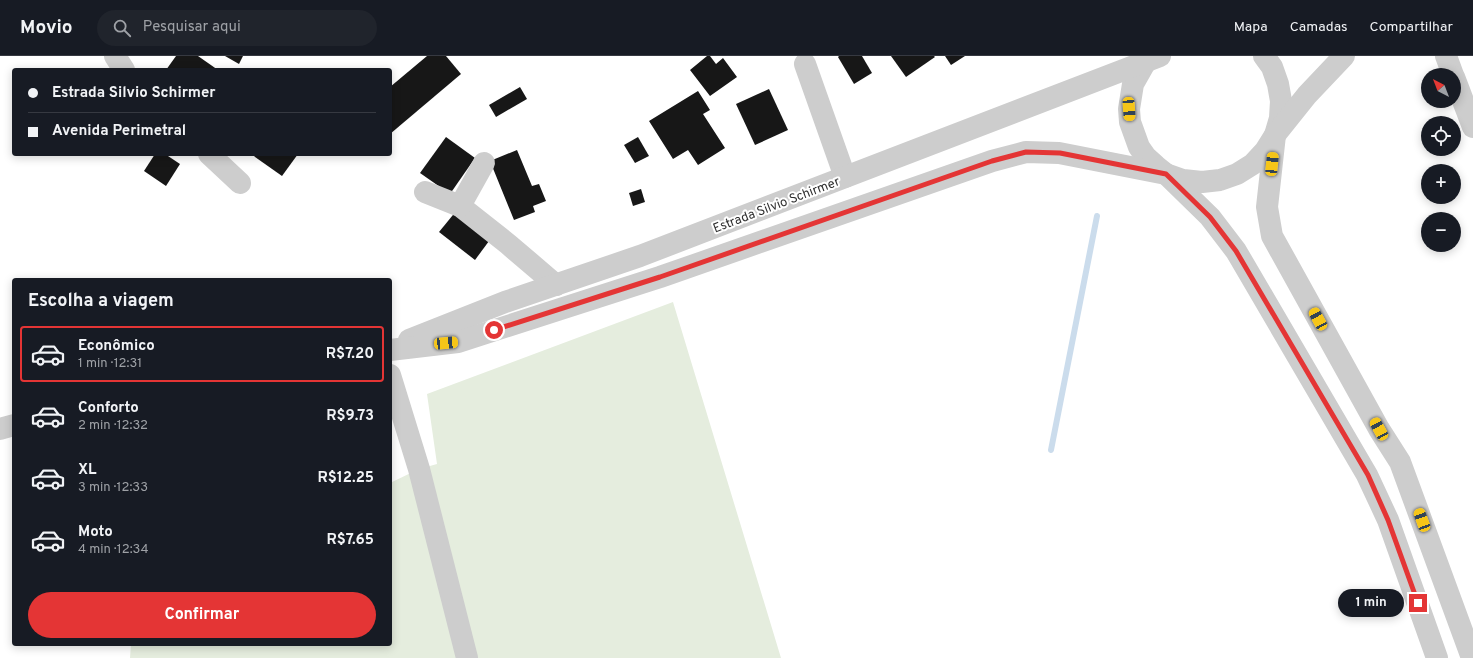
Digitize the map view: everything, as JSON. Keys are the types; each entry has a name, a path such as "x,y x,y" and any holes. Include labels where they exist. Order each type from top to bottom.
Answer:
{"street":[{"path":"115,56 123,68"},
{"path":"1264,56 1272,68 1278,84 1281,101 1280,118 1275,135 1267,207 1272,236 1379,429 1400,462 1472,658"},
{"name":"Estrada Silvio Schirmer","path":"392,349 458,342 660,277 992,161 1026,152 1060,153 1166,174 1184,180 1202,182 1220,180 1237,174 1253,164 1265,151 1275,135 1307,95 1344,56"},
{"path":"1446,56 1451,68"},
{"path":"1153,58 1134,84 1129,109 1130,122 1139,147 1146,157 1166,174 1210,217 1236,251 1368,475 1388,520 1437,658"},
{"name":"Estrada Silvio Schirmer","path":"392,348 505,302 640,256 1153,58"},
{"path":"805,64 845,177"},
{"path":"1461,95 1473,127"},
{"path":"211,156 240,183"},
{"path":"460,206 484,163"},
{"path":"425,192 460,206 556,285"},
{"path":"392,381 419,469 467,658"},
{"path":"0,429 12,426"}],"green space":[{"path":"673,302 781,658 130,658 131,646 392,646 392,482 419,469 437,464 427,394"}],"building":[{"path":"176,56 198,56 215,68 167,68"},
{"path":"225,56 243,56 239,64"},
{"path":"427,56 446,56 461,74 392,132 392,85"},
{"path":"707,56 710,56 716,64 723,58 737,77 710,96 690,70"},
{"path":"862,56 872,73 854,84 838,57"},
{"path":"891,56 934,56 935,57 906,77"},
{"path":"945,56 965,56 951,65"},
{"path":"520,87 527,99 496,117 489,105"},
{"path":"769,89 788,130 755,145 736,104"},
{"path":"698,91 710,110 703,114 725,148 698,165 688,150 673,159 649,121"},
{"path":"446,137 475,158 450,194 420,173"},
{"path":"638,137 649,156 635,163 624,145"},
{"path":"517,150 532,186 539,184 546,201 533,206 535,212 514,220 490,161"},
{"path":"154,156 168,156 180,164 166,186 144,171"},
{"path":"254,156 297,156 282,176"},
{"path":"641,189 645,202 633,206 629,193"},
{"path":"457,210 492,237 475,260 439,232"}],"waterway":[{"path":"1051,450 1097,216"}],"route":[{"path":"494,330 660,277 992,161 1026,152 1060,153 1166,174 1210,217 1236,251 1368,475 1388,520 1418,603"}]}
